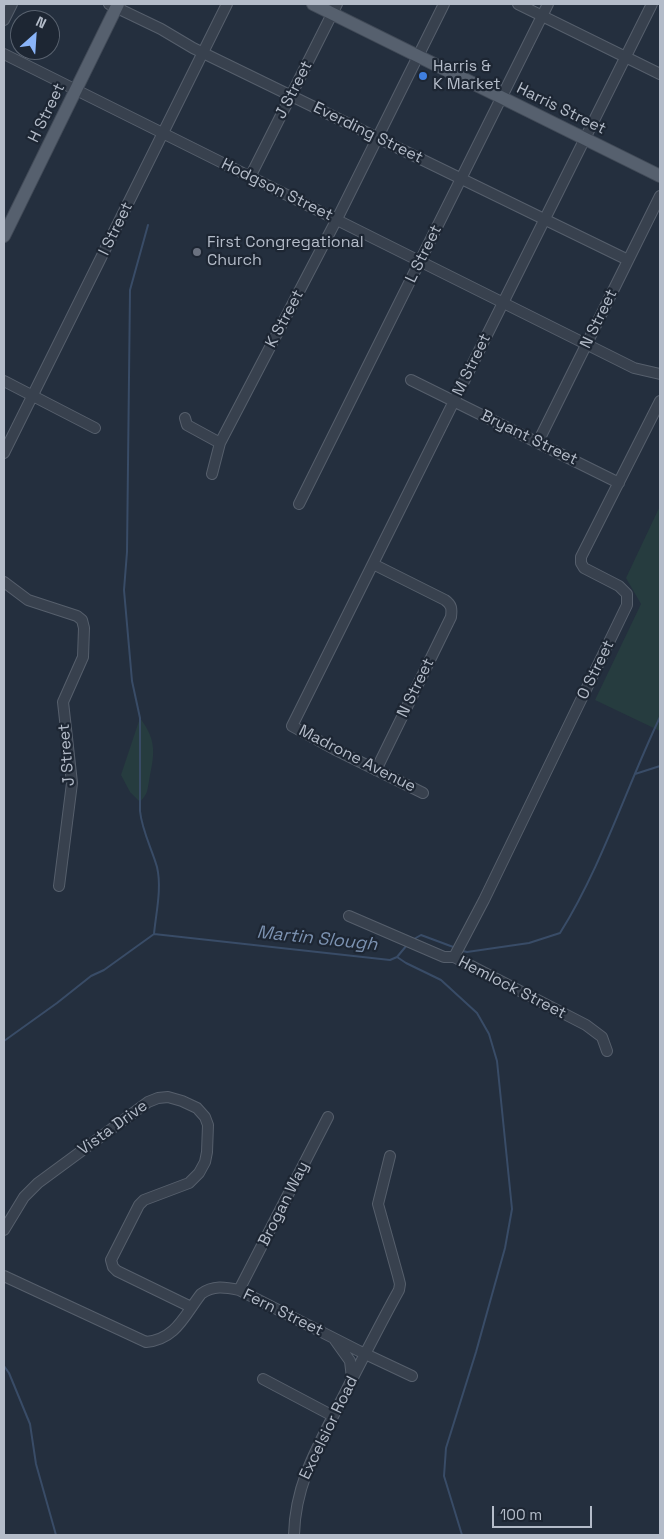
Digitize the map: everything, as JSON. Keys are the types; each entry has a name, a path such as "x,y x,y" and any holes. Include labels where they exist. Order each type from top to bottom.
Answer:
{"main road":[{"name":"Harris Street","path":"313,4 334,9 417,56 660,176"},
{"name":"H Street","path":"4,236 76,90 115,5"}],"street":[{"path":"4,20 12,4"},
{"name":"I Street","path":"4,453 228,4"},
{"name":"K Street","path":"212,474 220,443 337,220 444,4"},
{"path":"518,4 660,74"},
{"name":"L Street","path":"299,504 548,4"},
{"name":"M Street","path":"292,726 652,4"},
{"name":"Everding Street","path":"115,5 203,52 628,260"},
{"name":"J Street","path":"250,177 334,9"},
{"name":"Hodgson Street","path":"4,54 634,368 660,374"},
{"name":"N Street","path":"538,442 660,196"},
{"name":"Bryant Street","path":"411,380 620,483"},
{"path":"4,381 96,428"},
{"name":"O Street","path":"454,957 484,900 628,605 626,594 619,586 584,568 581,563 581,557 660,401"},
{"path":"185,418 188,425 220,443"},
{"name":"N Street","path":"373,564 450,604 451,617 376,770"},
{"name":"J Street","path":"4,582 28,600 77,616 82,620 84,628 83,657 63,702 72,783 59,886"},
{"name":"Madrone Avenue","path":"292,726 423,793"},
{"name":"Hemlock Street","path":"349,916 444,957 454,957 592,1029 602,1036 607,1051"},
{"name":"Vista Drive","path":"4,1230 24,1197 38,1184 148,1102 162,1097 182,1101 197,1108 205,1117 208,1125 205,1162 199,1173 190,1183 144,1200 139,1205 111,1260 112,1267 117,1271 191,1307"},
{"name":"Brogan Way","path":"240,1290 328,1117"},
{"name":"Excelsior Road","path":"294,1535 297,1504 302,1483 352,1378 399,1290 400,1284 378,1204 390,1156"},
{"name":"Fern Street","path":"4,1276 135,1339 146,1342 158,1341 170,1334 201,1294 207,1290 222,1287 240,1290 412,1376"},
{"path":"333,1337 350,1361 352,1378"},
{"path":"263,1379 333,1416"}],"green space":[{"path":"660,506 660,731 595,700 641,604 626,578"},
{"path":"140,718 150,734 153,756 147,790 140,802 130,792 121,775"}],"waterway":[{"path":"148,225 130,290 127,552 124,590 132,681 140,718 140,811 158,875 159,892 154,934"},
{"name":"Martin Slough","path":"463,951 529,943 560,933 589,881 660,717"},
{"path":"635,774 660,766"},
{"name":"Martin Slough","path":"4,1041 91,976 104,970 154,934 390,960 397,957 407,945"},
{"name":"Martin Slough","path":"414,939 421,935 456,948"},
{"path":"397,957 441,980 477,1013 489,1034 497,1061 512,1209 505,1248 476,1352 446,1448 444,1476 462,1535"},
{"path":"4,1366 9,1373 30,1424 36,1464 56,1535"}],"place":[{"name":"Harris & K Market","path":"423,76"},
{"name":"First Congregational Church","path":"197,252"}]}
